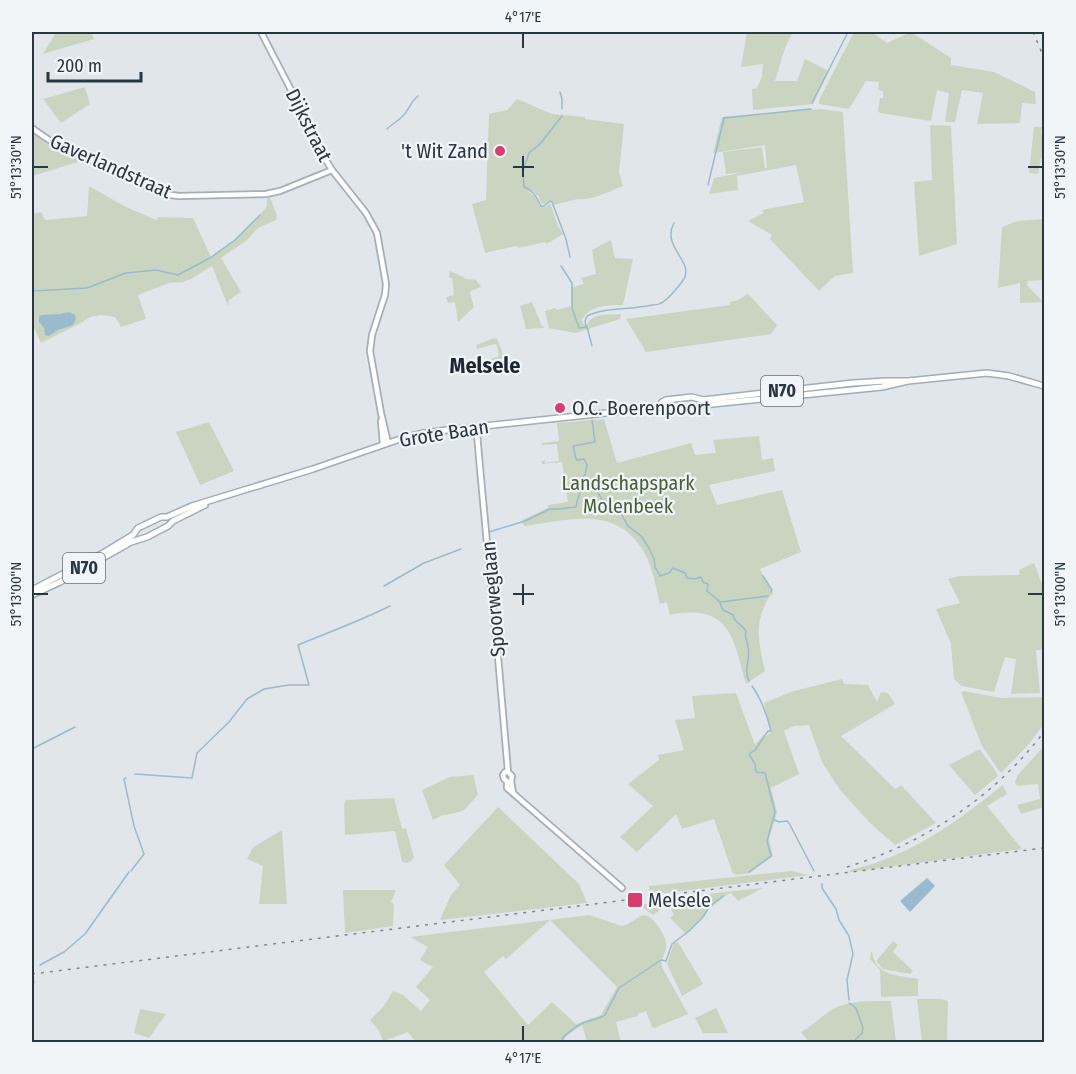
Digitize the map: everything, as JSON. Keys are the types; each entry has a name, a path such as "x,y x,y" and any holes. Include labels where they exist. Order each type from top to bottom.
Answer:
{"main road":[{"name":"Grote Baan","path":"643,409 666,400 692,397 703,400 872,382 908,381 987,373 1009,376 1044,386"},
{"name":"Grote Baan","path":"168,520 218,499 424,433 643,409 667,411 882,387 908,381"},
{"path":"696,398 699,403 697,406"},
{"path":"661,403 660,407 663,410"},
{"name":"N70","path":"32,590 135,538 147,537 168,526 168,520 161,517 138,528 135,538 57,584 32,595"}],"street":[{"name":"Dijkstraat","path":"261,32 291,88 314,141 332,170 374,226 386,284 385,295 372,334 370,351 386,444"},
{"name":"Gaverlandstraat","path":"32,128 51,142 162,194 188,197 266,194 280,191 332,170"},
{"name":"Spoorweglaan","path":"478,427 508,772 503,775 504,779 509,780 513,793"},
{"path":"509,780 507,788 622,888"}],"green space":[{"path":"56,32 91,32 94,39 43,54"},
{"path":"747,32 793,32 785,48 775,81 797,81 805,59 829,71 813,104 753,110 752,89 757,88 762,76 763,64 741,67"},
{"path":"854,32 872,32 887,43 911,32 951,58 951,65 994,72 1035,92 1036,104 1022,103 1020,123 977,124 983,93 962,90 955,122 945,122 949,93 937,90 931,121 880,113 878,111 883,91 878,90 879,82 866,81 849,109 819,104"},
{"path":"85,87 90,104 61,123 43,99"},
{"path":"517,99 552,114 624,124 619,172 623,186 595,197 553,205 551,200 544,204 541,203 539,197 530,189 529,192 538,199 540,205 545,207 550,203 563,234 547,244 545,242 519,248 515,246 485,253 472,204 486,200 489,114 507,110"},
{"path":"822,109 843,112 853,273 835,276 819,291 770,239 772,235 748,221 764,213 762,210 804,202 796,165 737,176 738,190 709,194 714,178 744,172 726,174 723,152 762,147 765,168 767,168 765,145 713,153 722,117"},
{"path":"930,125 951,126 957,244 919,256 914,182 932,180"},
{"path":"1034,127 1044,127 1041,134 1044,142 1044,158 1041,158 1038,174 1029,173"},
{"path":"32,132 47,144 80,158 78,162 32,176"},
{"path":"89,186 124,206 156,220 158,217 193,218 211,257 235,239 260,215 267,206 267,198 270,197 277,216 276,220 258,228 247,240 221,258 241,292 229,300 228,306 212,266 191,279 169,283 138,295 146,319 121,327 116,318 103,315 94,316 41,343 32,324 32,214 41,212 45,220 87,216"},
{"path":"1044,202 1042,257 1044,258 1044,280 1028,281 1027,285 1043,302 1020,303 1020,283 998,288 1002,227 1017,221 1042,219"},
{"path":"611,240 615,258 633,259 623,305 595,309 585,315 582,320 584,325 598,316 607,314 621,314 620,319 575,333 549,328 545,311 571,306 571,288 584,284 581,278 596,274 592,250"},
{"path":"450,271 467,279 476,280 481,287 471,291 474,307 458,322 455,302 448,303 446,297 454,295 452,278 449,278"},
{"path":"748,294 777,325 771,334 646,352 626,319 730,305 730,302"},
{"path":"532,302 544,328 526,329 520,306"},
{"path":"497,339 502,351 501,361 490,369 473,374 470,362 486,361 499,356 495,344 477,349 476,345"},
{"name":"Landschapspark Molenbeek","path":"604,419 617,463 691,443 695,455 716,453 713,440 759,436 762,460 773,458 775,471 709,485 717,505 782,490 801,552 760,569 773,594 767,600 759,629 765,671 746,684 737,652 726,627 717,619 705,614 670,615 667,602 660,604 645,554 634,538 621,528 592,519 524,526 522,520 548,508 548,505 568,502 562,462 542,464 545,460 545,463 559,461 557,444 542,447 542,443 559,441 557,423"},
{"path":"209,422 234,471 200,485 176,432"},
{"path":"1034,563 1044,589 1044,650 1036,650 1040,693 1011,694 1016,659 1005,657 994,692 962,686 954,679 951,644 936,609 960,603 948,579 960,576 1020,575 1019,570"},
{"path":"842,679 844,684 868,685 877,702 881,692 888,693 895,704 841,736 895,789 901,785 936,823 895,845 872,825 840,790 822,762 809,725 794,726 784,731 799,774 771,788 777,812 769,839 773,856 750,873 733,874 714,819 682,829 676,814 637,852 620,837 653,806 628,784 659,760 658,755 684,750 675,720 695,718 692,696 736,693 755,745 764,734 765,737 771,732 764,703 794,691"},
{"path":"961,692 1001,698 1044,697 1044,724 1029,744 1002,772 982,746"},
{"path":"1044,746 1044,807 1021,814 1017,805 1040,799 1038,784 1017,786 1015,782 1018,775"},
{"path":"980,749 998,776 975,795 949,765"},
{"path":"473,775 478,795 463,811 445,814 433,820 422,790 450,777"},
{"path":"1003,785 1007,794 987,806 1022,849 850,872 850,870 898,854 930,837 960,818"},
{"path":"394,798 402,829 406,828 414,858 408,863 402,862 395,831 345,835 344,804 346,800"},
{"path":"498,807 579,884 587,903 440,920 451,895 460,885 444,865"},
{"path":"282,830 287,904 259,904 263,866 247,859 255,846"},
{"path":"791,871 809,875 650,895 649,886"},
{"path":"763,888 738,901 731,893 728,894 710,908 686,934 670,918 674,914 671,910 679,901 672,902 653,915 642,907 645,904 688,896"},
{"path":"343,890 396,890 391,902 394,904 393,926 345,933"},
{"path":"589,915 622,926 641,916 648,916 664,936 666,947 662,967 688,1014 654,1028 646,1011 638,1016 616,1022 621,1042 587,1042 582,1025 566,1036 563,1042 416,1042 408,1032 383,1041 379,1031 370,1020 383,1007 393,991 403,995 421,1011 430,1000 416,987 433,967 420,960 428,947 410,937","holes":["550,920 617,987 601,1015 576,1024 552,1002 528,1025 484,972 503,956 506,959"]},
{"path":"893,941 898,945 893,952 913,971 910,974 883,969 876,961"},
{"path":"678,942 703,984 682,996 667,964 674,943"},
{"path":"871,952 878,966 883,970 918,979 918,996 881,997 880,970 870,959"},
{"path":"917,999 948,1001 947,1042 922,1042"},
{"path":"891,1001 896,1042 809,1042 801,1032 839,1006 861,1002"},
{"path":"716,1008 728,1033 703,1033 695,1018"},
{"path":"140,1009 166,1014 149,1038 134,1033"}],"water":[{"path":"69,312 75,315 73,325 49,336 45,335 44,328 39,322 41,315"},
{"path":"927,878 935,886 910,912 900,901"}],"waterway":[{"path":"812,103 848,32"},
{"path":"560,92 562,109"},
{"path":"387,129 403,116 418,96"},
{"path":"708,185 724,118 811,109"},
{"path":"530,152 540,144 562,116"},
{"path":"529,153 523,171 524,187 532,192 541,206 552,202 570,257"},
{"path":"32,291 87,288 126,273 156,270 178,275 210,258 235,240 260,215"},
{"path":"586,327 587,316 594,313 658,305 677,289 686,272 671,239 674,223"},
{"path":"561,266 572,283 572,308 579,328 587,327 592,346"},
{"path":"584,485 582,477 585,475 587,465 584,459 576,459 573,446 595,442 592,420"},
{"path":"584,485 589,484 596,489 602,500 617,506 628,526 642,537 650,550 660,576 669,573 673,568 685,573 687,578 701,577 703,582 708,584 707,591 719,601 723,610 733,615 746,631 749,681"},
{"path":"489,532 525,521 550,509 576,507 583,486"},
{"path":"384,586 424,563 461,549"},
{"path":"763,576 771,592"},
{"path":"721,602 768,596"},
{"path":"135,774 192,778 197,753 229,722 247,699 264,689 309,685 298,645 390,606"},
{"path":"749,872 771,856 767,841 775,812 765,773 756,772 755,764 749,754 755,750 768,731 771,731 764,708 752,686"},
{"path":"32,749 75,727"},
{"path":"126,778 124,779 134,826 144,854 131,871"},
{"path":"773,819 789,823 814,871"},
{"path":"40,965 64,952 85,934 129,872"},
{"path":"822,884 822,888 836,909 839,920 849,936 853,954 847,980 849,1000"},
{"path":"562,1042 563,1037 576,1027 605,1015 619,988 661,960 666,961 672,944 689,931 709,907 723,896"},
{"path":"849,1003 856,1008 863,1028 862,1033 853,1042"}],"railway":[{"path":"1033,32 1044,58"},
{"path":"847,867 904,845 956,815 1003,777 1044,732"},
{"path":"32,974 1044,848"}],"place":[{"name":"'t Wit Zand","path":"500,151"},
{"name":"O.C. Boerenpoort","path":"560,408"},
{"name":"Melsele","path":"635,900"}],"district":[{"name":"Melsele","path":"485,365"}]}
